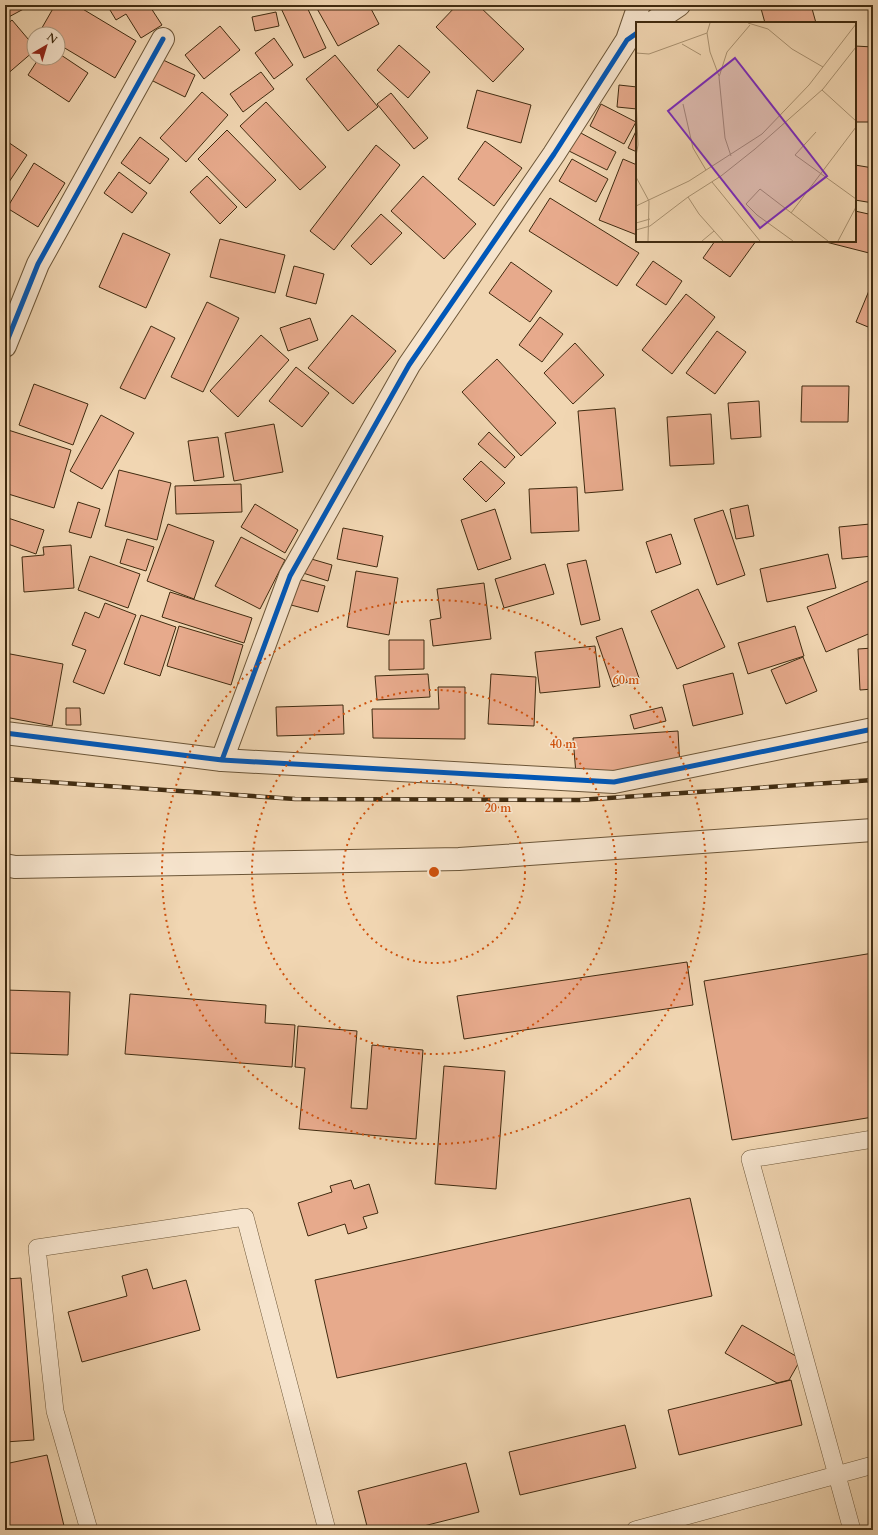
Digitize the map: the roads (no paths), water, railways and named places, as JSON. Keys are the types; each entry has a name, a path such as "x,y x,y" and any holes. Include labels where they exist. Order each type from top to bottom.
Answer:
{"street":[{"path":"222,760 290,576 409,364 554,154 632,37 639,5"},
{"path":"654,22 679,5"},
{"path":"5,346 38,264 163,39"},
{"path":"5,733 222,760 614,782 873,729"},
{"path":"5,866 459,859 873,830"}],"lane":[{"path":"852,1530 750,1159 873,1139"},
{"path":"89,1530 54,1411 37,1248 245,1217 328,1530"},
{"path":"634,1530 873,1465"}],"railway":[{"path":"5,779 295,799 579,800 873,780"}]}
